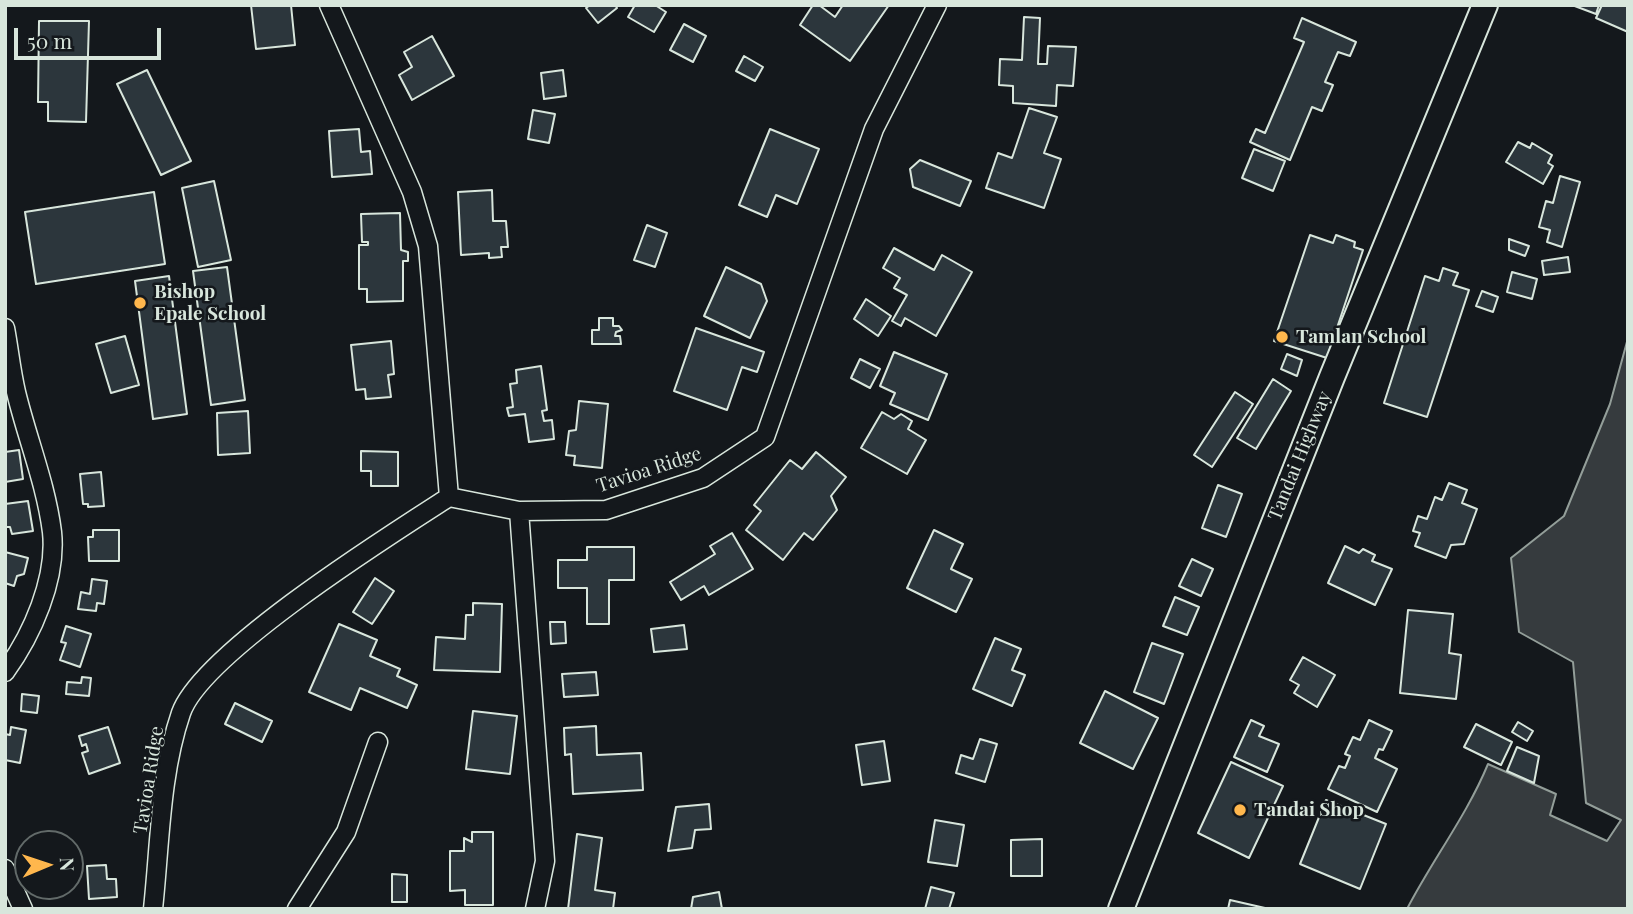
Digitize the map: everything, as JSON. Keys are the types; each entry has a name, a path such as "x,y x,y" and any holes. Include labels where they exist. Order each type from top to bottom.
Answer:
{"main road":[{"name":"Tandai Highway","path":"1121,909 1326,390 1485,5"}],"street":[{"path":"328,5 412,192 428,246 449,497"},
{"name":"Tavioa Ridge","path":"153,909 168,769 181,711 201,680 303,597 449,497 519,511 606,510 703,478 765,437 874,129 937,5"},
{"path":"5,328 10,391 45,493 52,535 41,607 17,657 5,672"},
{"path":"519,511 545,861 535,909"},
{"path":"297,909 346,832 379,742"},
{"path":"5,869 23,909"}],"shaded area":[{"path":"1628,338 1628,909 1407,909 1470,801 1488,764 1556,794 1550,815 1607,841 1621,820 1586,803 1573,662 1519,632 1511,558 1564,516 1610,404"}],"building":[{"path":"251,5 291,5 295,45 256,49"},
{"path":"590,5 615,5 617,8 598,23 586,8"},
{"path":"635,5 655,5 666,12 654,32 628,17"},
{"path":"813,5 819,5 835,17 843,5 889,5 850,61 800,25"},
{"path":"1572,5 1599,5 1596,14"},
{"path":"1602,5 1628,5 1628,32 1596,18"},
{"path":"1024,17 1040,18 1038,64 1047,64 1048,46 1076,47 1073,86 1057,85 1056,106 1013,103 1013,86 999,85 1000,59 1022,60"},
{"path":"1302,18 1356,42 1350,56 1338,52 1325,82 1333,85 1322,111 1312,107 1290,160 1250,142 1256,129 1265,133 1304,42 1294,38"},
{"path":"39,21 89,21 86,122 48,121 48,102 38,102"},
{"path":"684,24 706,36 693,62 670,50"},
{"path":"432,36 454,76 412,100 399,75 412,67 404,52"},
{"path":"744,56 763,67 755,81 736,71"},
{"path":"147,70 191,161 161,175 117,84"},
{"path":"563,70 566,96 544,99 541,73"},
{"path":"1029,108 1057,117 1044,153 1061,159 1044,208 986,188 998,153 1012,158"},
{"path":"533,110 555,114 549,143 528,139"},
{"path":"359,129 361,152 370,151 372,174 332,177 329,131"},
{"path":"770,129 819,149 797,204 776,195 767,217 739,205"},
{"path":"1518,142 1530,148 1532,143 1552,155 1548,163 1553,166 1543,184 1506,162"},
{"path":"1254,149 1285,161 1273,191 1242,178"},
{"path":"920,160 971,181 960,206 913,187 910,169"},
{"path":"1560,176 1580,182 1562,247 1547,242 1550,230 1539,227 1546,201 1553,203"},
{"path":"214,181 231,260 198,267 182,188"},
{"path":"492,190 493,221 506,221 508,247 501,247 502,257 489,258 489,253 461,255 458,192"},
{"path":"154,192 165,264 36,284 25,212"},
{"path":"400,213 401,250 408,252 408,261 403,261 403,301 367,302 367,289 359,289 359,245 368,245 368,242 362,242 361,214"},
{"path":"647,225 667,233 655,267 634,260"},
{"path":"1310,235 1333,243 1336,235 1355,242 1354,247 1363,250 1327,358 1274,341"},
{"path":"1509,239 1529,246 1525,256 1509,250"},
{"path":"894,248 934,270 942,255 972,272 936,336 905,318 901,326 892,321 907,295 894,288 900,278 883,268"},
{"path":"1568,257 1570,272 1544,275 1542,261"},
{"path":"227,267 245,400 211,405 193,271"},
{"path":"726,267 761,284 767,301 750,338 704,316"},
{"path":"1443,268 1458,273 1453,285 1469,290 1427,417 1384,403 1425,276 1439,281"},
{"path":"1512,272 1537,279 1532,299 1507,292"},
{"path":"169,276 187,414 153,419 135,281"},
{"path":"1482,291 1498,297 1493,312 1476,306"},
{"path":"866,299 891,316 878,336 854,319"},
{"path":"599,318 613,318 613,326 619,326 622,330 616,332 615,336 620,336 621,344 592,344 592,330 599,330"},
{"path":"696,328 764,352 757,372 742,367 727,410 674,391"},
{"path":"125,336 139,385 111,393 96,344"},
{"path":"391,341 394,374 388,375 391,397 366,399 365,389 356,390 351,345"},
{"path":"894,352 947,374 928,420 890,404 895,393 880,386"},
{"path":"1287,354 1302,360 1297,376 1281,369"},
{"path":"860,359 880,369 870,388 851,378"},
{"path":"541,366 547,410 542,411 544,421 552,420 554,439 529,442 525,414 509,416 507,408 513,407 510,384 517,383 516,370"},
{"path":"1273,379 1291,391 1256,449 1237,438"},
{"path":"1235,392 1253,404 1212,467 1194,455"},
{"path":"579,401 608,404 602,468 574,465 575,456 566,455 569,431 576,430"},
{"path":"248,411 250,453 218,455 217,413"},
{"path":"882,412 894,419 901,414 912,421 908,429 926,440 907,474 861,448"},
{"path":"19,450 23,479 5,482 5,452"},
{"path":"361,451 398,452 398,486 371,486 371,471 361,471"},
{"path":"816,452 846,477 831,496 837,510 813,540 804,533 783,560 746,530 761,511 754,505 790,460 802,469"},
{"path":"101,472 104,506 88,507 88,504 83,504 80,474"},
{"path":"1449,483 1467,490 1462,503 1477,509 1464,544 1451,545 1446,558 1415,546 1420,533 1413,531 1418,516 1427,519 1435,497 1442,500"},
{"path":"1218,485 1242,494 1226,537 1202,528"},
{"path":"28,501 33,531 12,534 10,527 5,527 5,504"},
{"path":"93,530 119,530 119,561 89,561 88,537 93,537"},
{"path":"934,530 963,544 951,569 972,579 956,612 907,588"},
{"path":"732,533 753,569 709,595 704,586 681,600 670,582 715,554 710,546"},
{"path":"1345,546 1359,553 1363,549 1375,555 1372,561 1392,569 1375,605 1328,583"},
{"path":"587,547 634,547 634,580 609,580 609,624 587,624 587,588 558,588 558,560 587,560"},
{"path":"5,552 28,558 24,574 17,576 14,586 5,583"},
{"path":"1192,559 1213,569 1201,596 1179,586"},
{"path":"375,578 394,591 372,624 353,612"},
{"path":"92,579 107,581 104,604 97,603 96,611 78,609 81,592 90,594"},
{"path":"1175,597 1199,607 1187,635 1163,626"},
{"path":"473,603 502,604 500,672 434,670 436,637 465,639 466,615 473,615"},
{"path":"1408,610 1453,614 1449,653 1461,655 1456,699 1400,693"},
{"path":"550,622 565,622 566,643 551,644"},
{"path":"339,624 377,640 370,656 400,669 397,676 417,685 407,708 360,688 351,710 309,692"},
{"path":"684,625 687,649 654,652 651,629"},
{"path":"66,626 91,634 80,667 60,660 66,643 61,642"},
{"path":"995,638 1021,649 1012,670 1025,675 1012,706 973,689"},
{"path":"1152,643 1183,654 1164,704 1134,692"},
{"path":"1303,657 1335,675 1317,707 1294,693 1299,685 1290,680"},
{"path":"596,672 598,695 564,697 562,674"},
{"path":"82,677 91,678 89,696 66,694 67,682 81,683"},
{"path":"1105,691 1158,718 1133,769 1080,743"},
{"path":"22,694 39,696 37,713 21,711"},
{"path":"235,703 272,721 262,742 225,724"},
{"path":"473,711 517,716 510,774 466,769"},
{"path":"1251,720 1264,726 1259,736 1279,744 1267,772 1234,757"},
{"path":"1369,720 1392,731 1383,750 1379,749 1375,758 1397,769 1377,812 1328,789 1339,766 1345,768 1350,756 1345,754 1353,737 1360,740"},
{"path":"1518,722 1533,731 1527,741 1512,732"},
{"path":"1476,724 1512,742 1501,765 1464,747"},
{"path":"596,726 597,755 641,753 643,790 573,794 571,754 565,755 564,728"},
{"path":"11,727 26,730 20,763 5,760 5,734 10,735"},
{"path":"108,727 120,763 89,774 82,753 88,751 86,744 82,746 79,736"},
{"path":"980,739 997,744 985,782 956,773 961,755 973,759"},
{"path":"884,741 890,781 862,785 856,745"},
{"path":"1517,747 1539,756 1534,783 1507,771"},
{"name":"Tandai Shop","path":"1231,762 1283,786 1249,858 1198,833"},
{"path":"1326,800 1386,824 1360,889 1300,864"},
{"path":"709,804 711,829 695,830 692,848 668,851 676,807"},
{"path":"935,820 964,825 957,866 928,862"},
{"path":"472,832 493,832 493,905 465,905 465,890 450,891 450,851 464,851 464,838 472,842"},
{"path":"577,834 602,838 595,890 615,893 613,909 568,909"},
{"path":"1042,839 1042,876 1011,876 1011,840"},
{"path":"106,865 107,879 116,879 117,897 89,899 87,866"},
{"path":"392,874 407,875 407,902 392,902"},
{"path":"931,887 954,893 949,909 925,909"},
{"path":"719,892 722,909 691,909 693,897"},
{"path":"1230,900 1265,908 1265,909 1228,909"}],"place":[{"name":"Bishop Epale School","path":"140,303"},
{"name":"Tamlan School","path":"1282,337"},
{"name":"Tandai Shop","path":"1240,810"}]}
